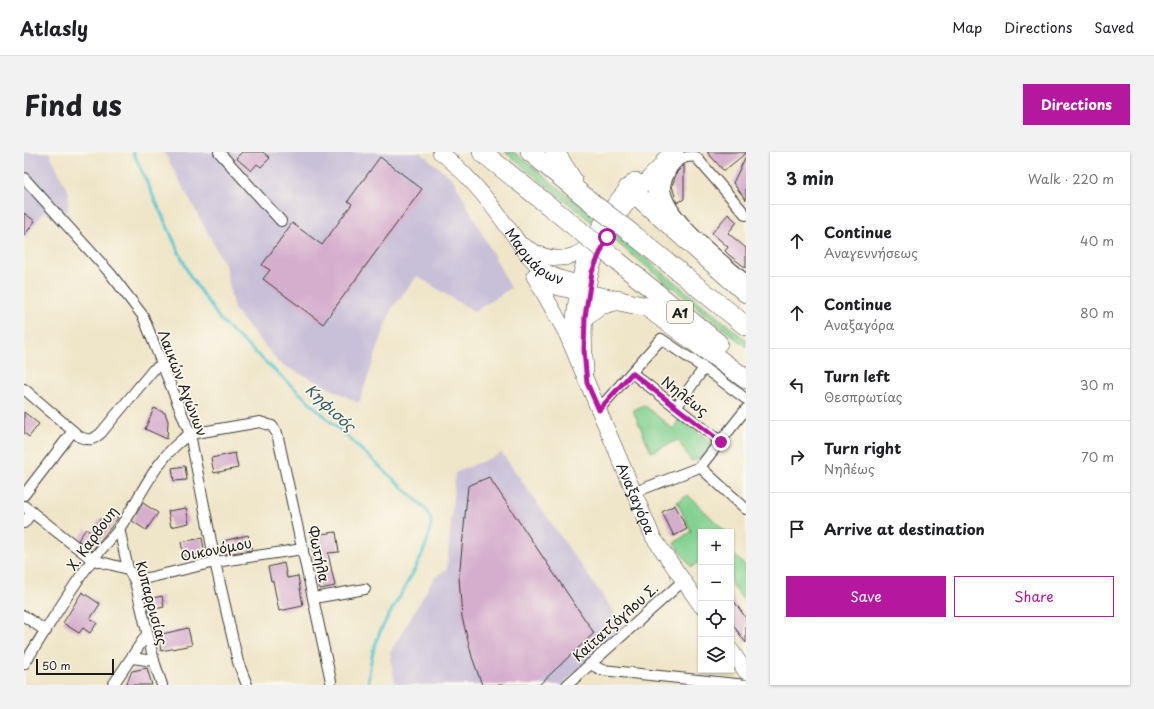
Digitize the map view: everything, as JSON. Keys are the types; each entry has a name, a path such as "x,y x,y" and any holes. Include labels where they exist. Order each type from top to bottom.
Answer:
{"highway":[{"name":"Α1","path":"482,152 585,237 615,259 746,365"},
{"name":"Α1","path":"530,152 746,326"},
{"path":"555,152 579,191"},
{"path":"660,216 656,184 669,155"},
{"path":"632,191 746,293"},
{"path":"582,288 647,307 659,314 746,379"},
{"path":"585,317 600,305 620,300"}],"main road":[{"name":"Μαρμάρων","path":"440,152 465,174 528,256 541,269 582,288"},
{"path":"519,243 541,255 557,258 575,256 585,237 669,155"},
{"path":"582,288 632,191"},
{"name":"Μαρμάρων","path":"493,209 500,230 511,248 520,262 534,276 551,286 582,288"},
{"path":"582,288 585,237"},
{"path":"534,276 566,333 573,351"},
{"name":"Αναξαγόρα","path":"582,288 585,317 584,350 587,383"},
{"name":"Αναξαγόρα","path":"582,288 573,351 635,492 653,537 698,602"},
{"path":"734,654 746,672"}],"street":[{"path":"219,152 281,221"},
{"path":"746,215 696,157 685,157 679,160 673,167 668,176 665,187 667,197 686,226 746,280"},
{"name":"Λαικών Αγώνων","path":"24,178 110,273 143,316 190,434 215,562 238,662 247,685"},
{"path":"599,410 661,340 704,368 746,399"},
{"path":"24,390 73,430 88,440 94,439 101,433 153,370 163,364"},
{"path":"677,406 704,368"},
{"name":"Νηλέως","path":"632,373 677,406 721,442"},
{"path":"635,492 700,467 746,409"},
{"name":"Φωτήλα","path":"190,434 260,422 272,426 277,433 331,681"},
{"path":"24,495 73,430"},
{"name":"Χ. Καρβουη","path":"24,664 93,560 119,528 144,486 165,457 182,439 190,434"},
{"path":"700,467 746,510"},
{"path":"24,523 28,509 93,560 128,569"},
{"name":"Κυπαρρισίας","path":"119,528 128,569 135,581 154,661 162,685"},
{"name":"Οικονόμου","path":"135,581 215,562 303,549"},
{"name":"Καϊτατζόγλου Σ.","path":"567,685 683,580"},
{"path":"314,598 365,589"},
{"path":"24,616 46,631"},
{"path":"113,685 147,634"},
{"path":"132,658 154,661"},
{"path":"590,664 598,669 746,685"},
{"path":"733,683 746,676"}],"shaded area":[{"path":"24,152 49,152 69,193 68,210 61,226 45,211 24,238"},
{"path":"164,152 420,152 453,179 511,288 474,312 417,276 391,310 359,403 279,363 234,309 225,265"},
{"path":"502,453 625,628 561,685 395,685 390,653 434,578 447,569 455,473"}],"green space":[{"path":"505,152 514,152 746,340 746,347"},
{"path":"644,405 673,429 680,418 713,444 701,458 691,461 678,440 651,452 633,410"},
{"path":"688,495 723,529 698,529 698,563 691,567 674,543 691,531 677,502"},
{"path":"734,555 746,566 746,604 734,587"}],"building":[{"path":"242,152 263,152 270,158 261,167 257,164 251,171 236,158"},
{"path":"707,152 746,152 746,153 723,170"},
{"path":"746,156 746,200 733,183"},
{"path":"380,157 422,189 323,324 263,279 270,270 262,265 292,223 322,245 352,204 348,201"},
{"path":"684,165 684,199 677,203 672,186 677,172"},
{"path":"24,213 35,221 24,236"},
{"path":"728,214 737,222 728,233 746,248 746,268 725,251 728,247 712,233"},
{"path":"154,408 165,413 168,421 167,439 145,429"},
{"path":"24,412 39,424 29,437 24,433"},
{"path":"235,453 238,468 214,473 211,458"},
{"path":"185,466 187,480 174,481 172,468"},
{"path":"489,477 594,633 539,685 482,685 472,657 462,617 459,578 468,486"},
{"path":"143,503 158,513 146,530 132,521"},
{"path":"675,505 687,529 674,536 662,512"},
{"path":"186,508 189,523 171,527 168,511"},
{"path":"112,514 118,518 92,551 78,540 86,529 91,533 101,518 107,522"},
{"path":"336,532 339,552 328,553 335,586 320,589 314,560 312,535"},
{"path":"248,535 252,550 226,554 223,541"},
{"path":"202,538 205,554 184,558 181,542"},
{"path":"284,563 287,578 298,576 303,606 279,611 273,581 271,581 268,567"},
{"path":"82,592 100,604 90,619 97,623 90,633 83,628 79,633 63,623"},
{"path":"162,596 164,607 151,610 148,599"},
{"path":"734,601 746,618 746,643 734,626"},
{"path":"188,628 192,645 161,651 158,635"},
{"path":"147,668 152,685 126,685 132,671"}],"waterway":[{"name":"Κηφισός","path":"133,152 190,276 222,322 425,508 431,520 424,550 385,622 374,646 368,685"}],"route":[{"path":"607,237 592,272 587,294 585,317 584,350 587,383 599,410 632,373 677,406 721,442"}]}
